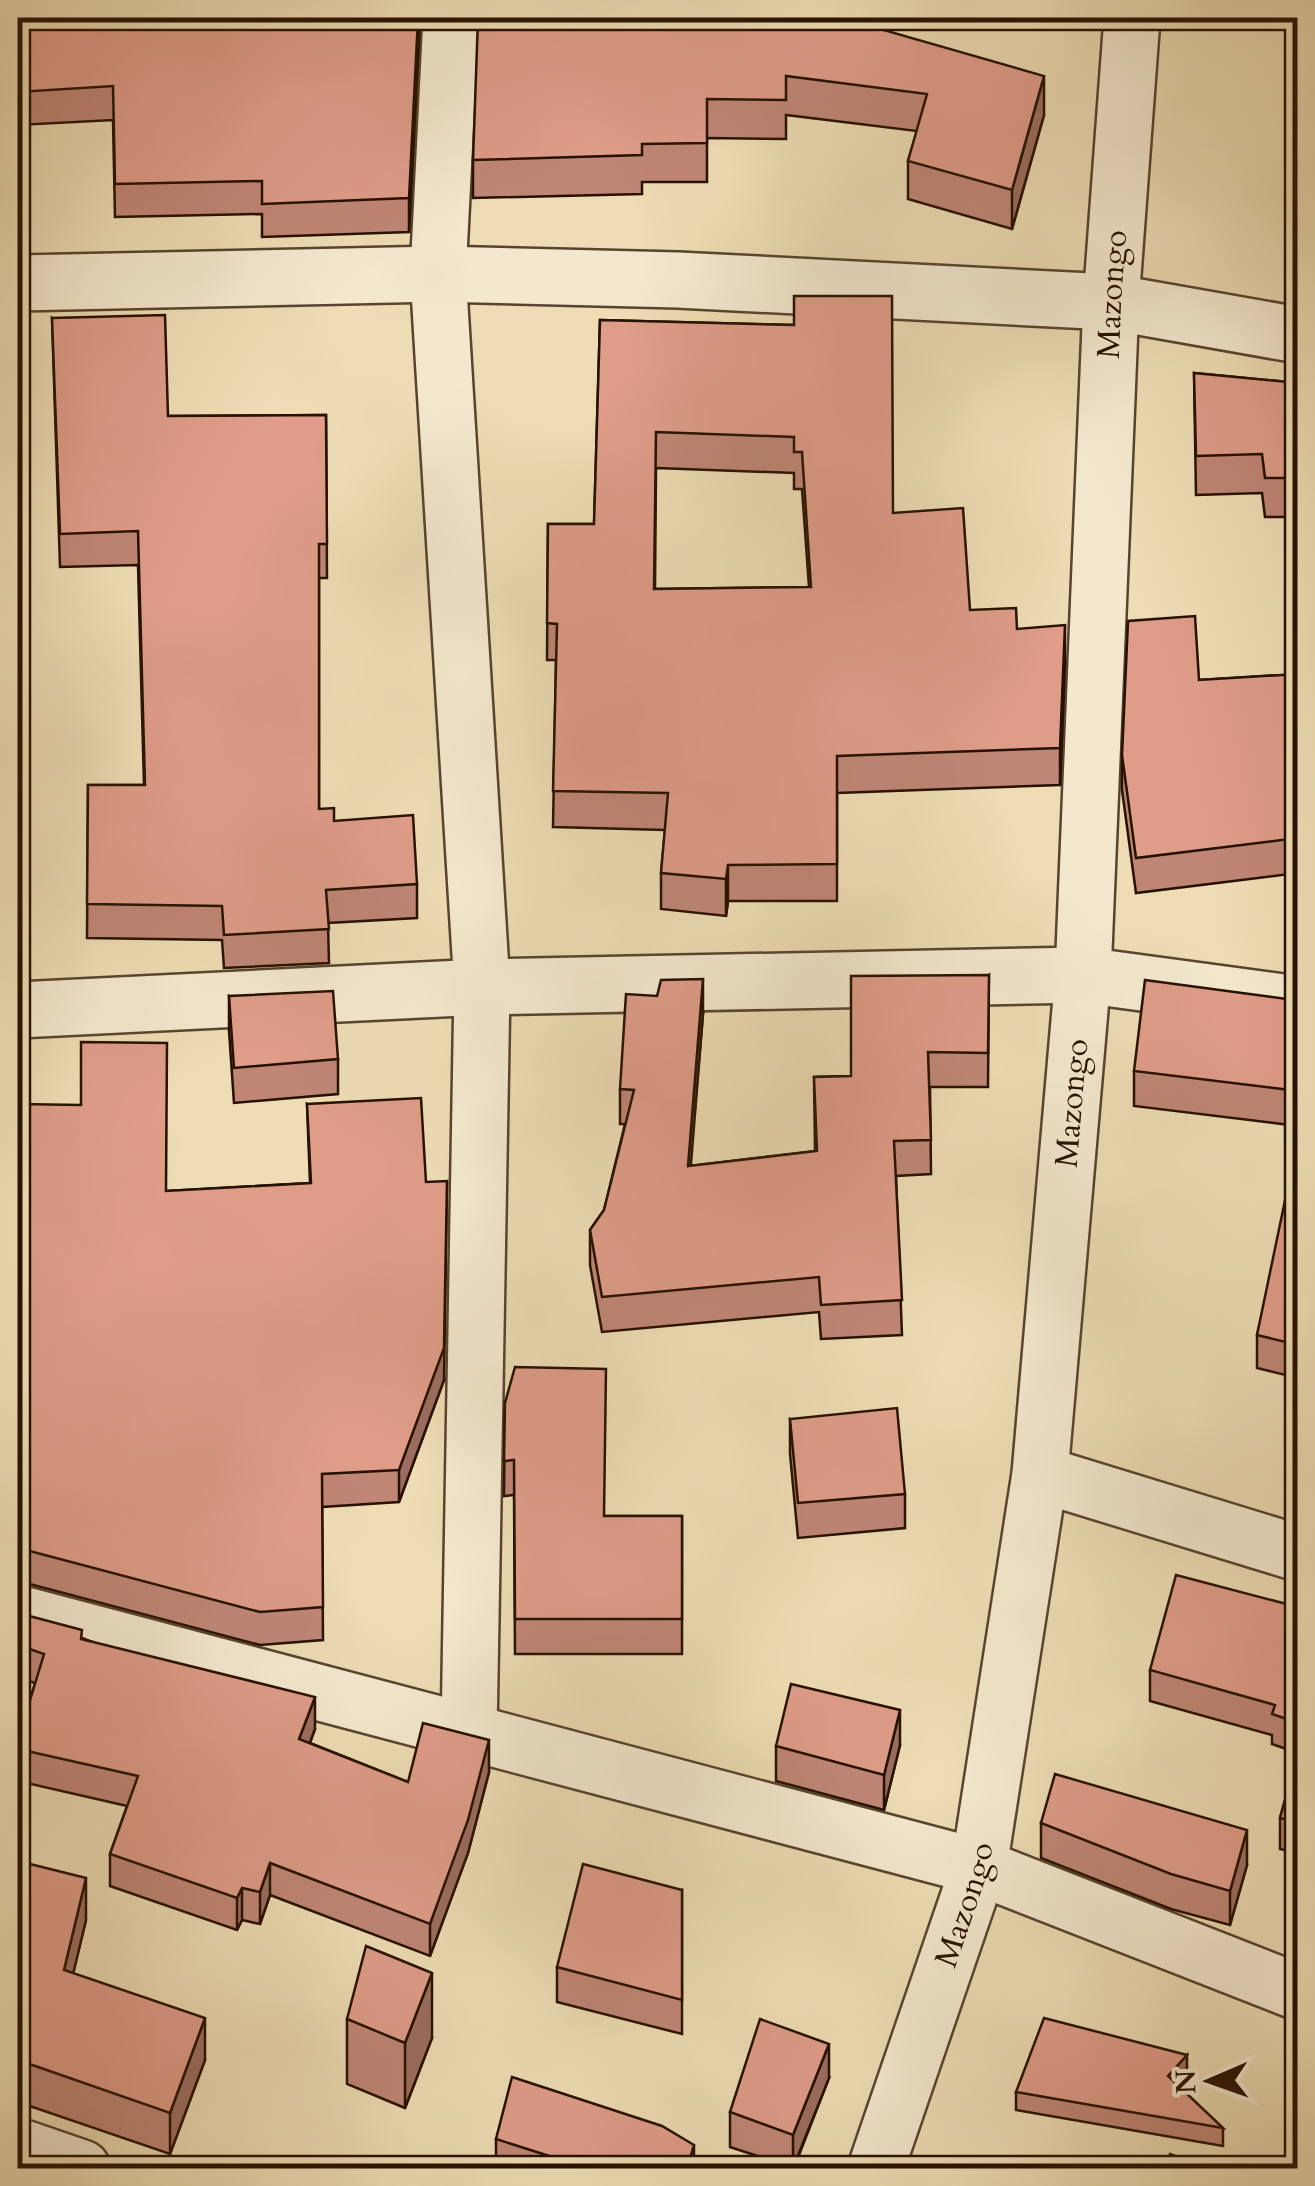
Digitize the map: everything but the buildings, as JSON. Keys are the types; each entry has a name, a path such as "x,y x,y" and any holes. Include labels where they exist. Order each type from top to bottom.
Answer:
{"street":[{"path":"450,18 438,274 482,987 469,1733"},
{"name":"Mazongo","path":"876,2168 979,1866 1040,1474 1082,975 1110,302 1132,18"},
{"path":"18,284 438,274 678,280 1110,302 1298,336"},
{"path":"18,1010 482,987 1082,975 1298,1004"},
{"path":"1040,1474 1298,1553"},
{"path":"18,1613 979,1866 1298,1992"},
{"path":"18,2146 82,2168"}]}
